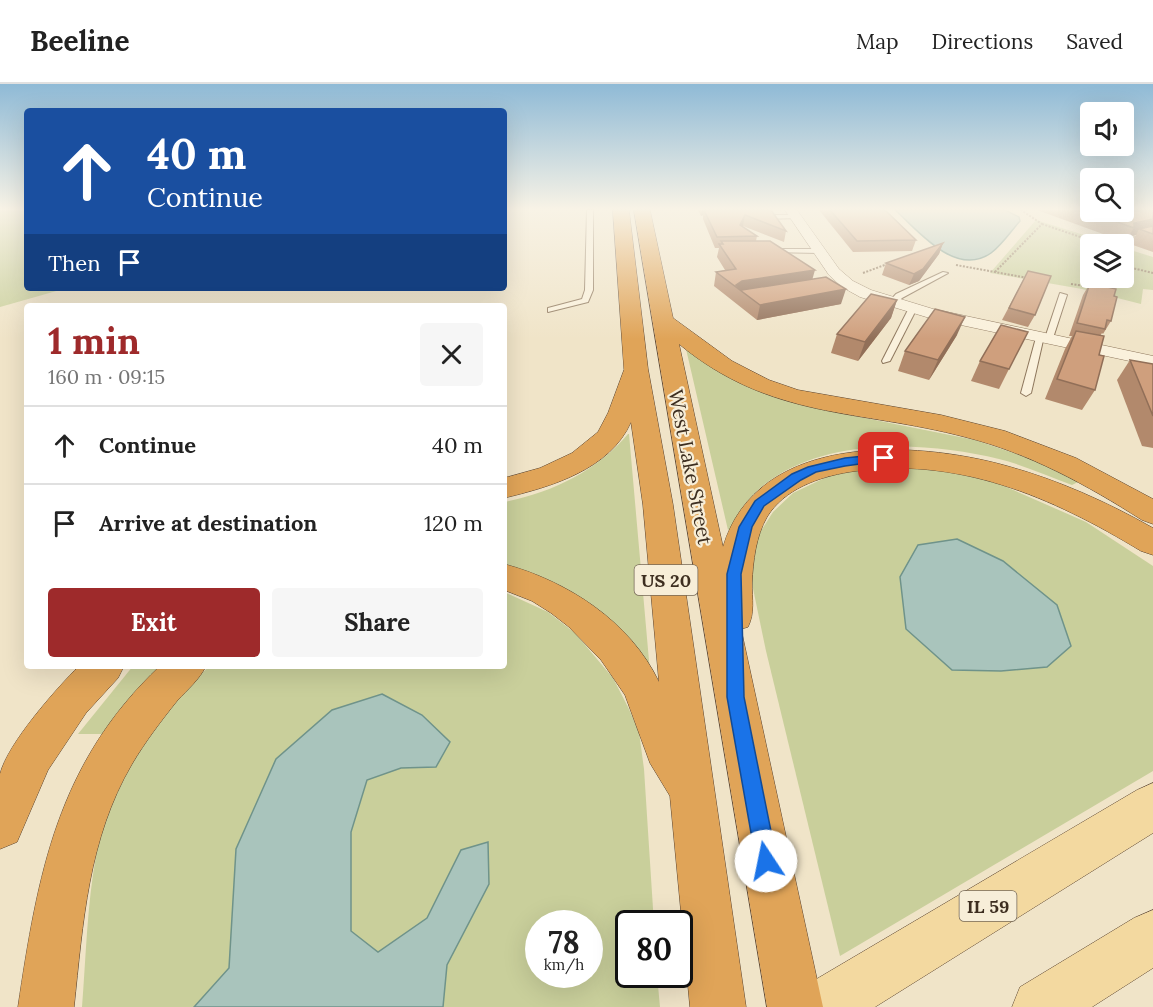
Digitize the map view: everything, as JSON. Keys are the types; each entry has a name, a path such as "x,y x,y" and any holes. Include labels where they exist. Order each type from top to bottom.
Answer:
{"highway":[{"name":"West Lake Street","path":"625,253 636,369 658,505 718,1007"},
{"name":"West Lake Street","path":"650,253 795,1007"},
{"path":"663,320 707,355 734,372 760,384 797,397 841,407 972,430 1026,448 1084,472 1153,513"},
{"path":"507,487 568,467 603,442 615,427 636,369"},
{"path":"735,697 734,574 746,527 760,504 779,488 813,470 862,458 907,457 950,461 996,472 1063,495 1129,528 1153,543"},
{"path":"507,578 538,589 577,611 610,645 640,684 663,746 692,791"},
{"path":"0,825 32,756 72,700 101,669"},
{"path":"46,1007 60,902 72,849 99,781 123,738 150,702 183,669"}],"main road":[{"name":"IL 59","path":"823,1007 1153,806"},
{"path":"1040,1007 1153,937"}],"street":[{"path":"820,253 840,282 892,303 1153,362"}],"lane":[{"path":"551,310 585,300 589,290 589,253"},
{"path":"892,303 899,296 945,273"},
{"path":"1026,393 1044,337 1063,295"},
{"path":"886,361 913,308"}],"path":[{"path":"953,265 995,272 1014,253"},
{"path":"840,282 895,261"},
{"path":"1134,268 1153,273"}],"green space":[{"path":"0,253 24,253 24,291 56,291 0,307"},
{"path":"1007,253 1080,253 1080,288 1134,288 1134,253 1153,257 1153,290 1143,289 1141,304 1082,289 990,273"},
{"path":"686,349 717,371 771,395 840,413 975,440 1034,460 1080,481 1072,485 1008,461 943,449 882,447 852,450 796,465 772,479 749,500 728,530"},
{"path":"629,434 650,672 507,569 507,501 556,486 588,469"},
{"path":"880,466 945,468 995,482 1086,522 1153,566 1153,771 840,956 766,651 750,574 757,537 773,512 793,493 833,474"},
{"path":"507,593 548,612 575,633 613,678 639,732 644,769 653,910 615,910 615,988 658,988 660,1007 82,1007 93,875 102,829 123,777 137,752 170,705 207,669 507,669"},
{"path":"131,669 165,669 107,734 78,734"}],"water":[{"path":"946,253 991,253 977,259 964,260"},
{"path":"957,539 1003,561 1057,605 1071,646 1047,667 1001,671 952,670 906,629 900,577 918,545"},
{"path":"382,694 422,715 450,742 436,767 401,768 367,780 351,832 351,931 378,952 427,918 461,850 488,842 489,884 447,965 443,1007 194,1007 229,968 236,849 276,759 332,710"}],"building":[{"path":"725,253 789,253 815,270 742,281 736,285 742,290 826,277 846,289 760,305 716,272 736,269"},
{"path":"914,253 935,253 923,269 914,274 886,263"},
{"path":"1028,271 1051,276 1035,315 1009,308"},
{"path":"1088,288 1116,289 1114,296 1117,297 1111,321 1107,320 1105,329 1077,323"},
{"path":"871,294 897,300 865,342 837,334"},
{"path":"935,309 965,317 938,360 905,351"},
{"path":"1001,325 1028,332 1009,369 980,361"},
{"path":"1076,331 1104,336 1099,355 1104,356 1095,390 1057,379"},
{"path":"1130,360 1153,364 1153,416"}],"route":[{"path":"766,861 735,697 734,574 746,527 760,504 796,477 813,470 862,458 884,458"}]}
